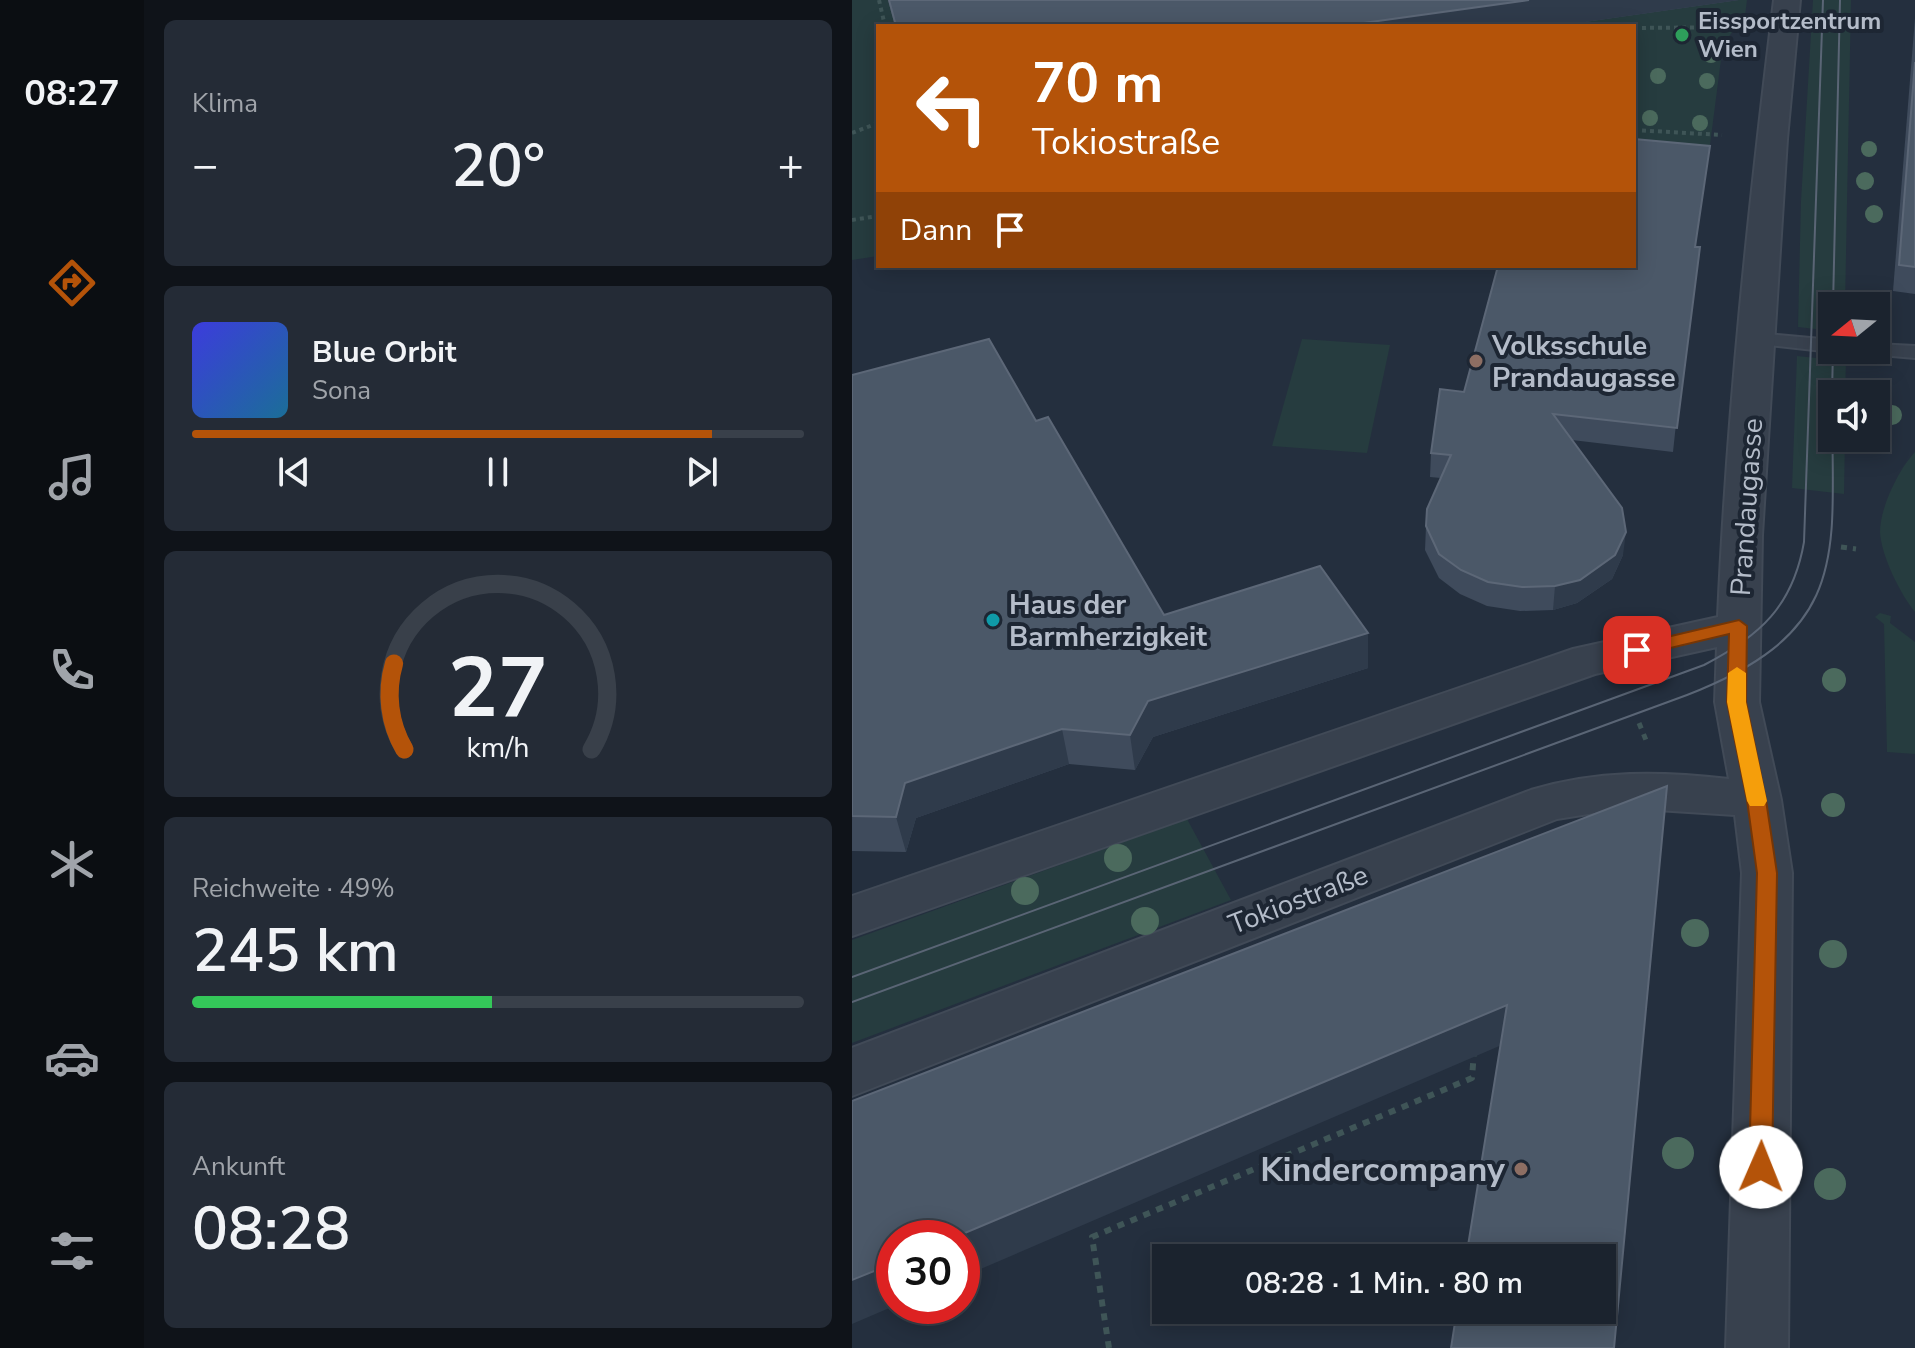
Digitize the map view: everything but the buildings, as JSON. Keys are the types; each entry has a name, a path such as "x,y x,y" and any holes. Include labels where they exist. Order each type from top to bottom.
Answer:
{"street":[{"name":"Prandaugasse","path":"1757,1348 1767,873 1757,800 1737,702 1742,535 1772,139 1785,13"},
{"path":"852,916 1588,660 1739,626"},
{"name":"Tokiostraße","path":"852,1072 1548,803 1613,789 1651,788 1757,800"}],"lane":[{"path":"1757,339 1818,345"},
{"path":"1890,351 1915,352"}],"path":[{"path":"879,0 885,24"},
{"path":"1636,28 1785,13"},
{"path":"852,133 876,124"},
{"path":"1636,130 1722,135"},
{"path":"852,220 876,216"},
{"path":"1841,547 1856,549"},
{"path":"1109,1348 1092,1237 1472,1078 1475,1039"}],"green space":[{"name":"Eissportzentrum Wien","path":"852,0 1747,0 1745,16 1723,44 1707,168 1636,161 1636,24 876,24 876,256 852,260"},
{"path":"1813,0 1851,0 1845,292 1818,292 1818,329 1798,327 1801,201"},
{"path":"1302,339 1390,345 1367,453 1272,446"},
{"path":"1797,356 1818,358 1818,364 1846,364 1845,380 1818,380 1818,452 1845,452 1844,494 1792,488"},
{"path":"1915,452 1915,612 1892,574 1880,532 1883,511 1892,489"},
{"path":"1880,613 1891,616 1890,623 1915,642 1915,754 1887,752 1884,624 1875,617"},
{"path":"1187,819 1231,900 852,1043 852,940"}],"tram line":[{"path":"852,977 1704,665 1742,643 1771,617 1792,584 1804,542 1823,0"},
{"path":"1833,292 1840,0"},
{"path":"1832,380 1833,364"},
{"path":"852,1002 1687,695 1741,670 1780,643 1806,613 1822,580 1830,543 1833,452"}],"slow traffic":[{"path":"1737,673 1737,702 1757,801"}],"place":[{"name":"Eissportzentrum Wien","path":"1682,35"},
{"name":"Volksschule Prandaugasse","path":"1476,361"},
{"name":"Haus der Barmherzigkeit","path":"993,620"},
{"name":"Kindercompany","path":"1521,1169"}],"route":[{"path":"1637,650 1739,626 1737,702 1757,800 1767,873 1761,1167"}]}
